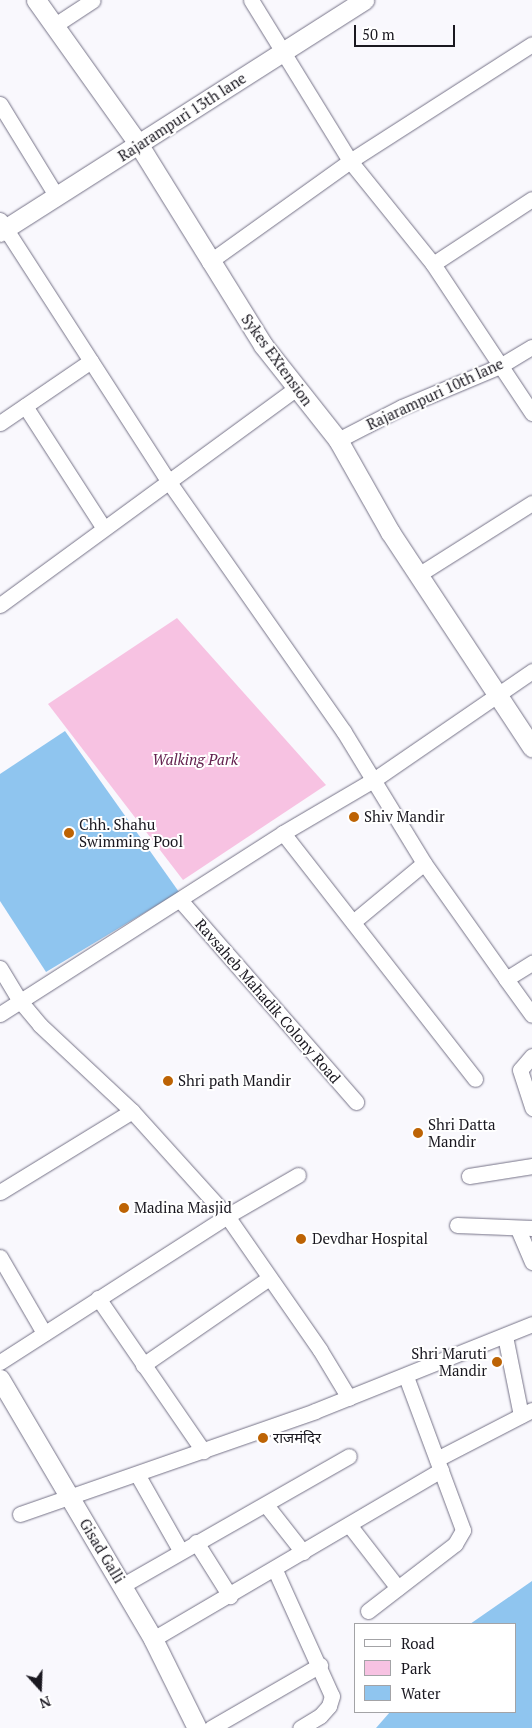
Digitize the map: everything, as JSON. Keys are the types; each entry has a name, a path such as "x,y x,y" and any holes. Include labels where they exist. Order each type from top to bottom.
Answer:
{"street":[{"name":"Sykes EXtension","path":"36,0 139,145 209,262 295,389 338,440 418,575 532,747"},
{"path":"55,25 93,0"},
{"path":"251,0 281,53 350,161 433,264 532,413"},
{"name":"Rajarampuri 13th lane","path":"2,227 57,197 364,0"},
{"path":"209,262 350,161 532,44"},
{"path":"0,104 57,197"},
{"path":"433,264 532,199"},
{"path":"2,227 169,482 374,779 424,863 532,1015"},
{"name":"Rajarampuri 10th lane","path":"338,440 402,407 500,366 532,348"},
{"path":"0,423 91,361"},
{"path":"0,605 103,527 169,482 295,389"},
{"path":"25,406 103,527"},
{"path":"418,575 532,503"},
{"path":"0,1014 283,833 374,779 532,672"},
{"path":"283,833 475,1079"},
{"path":"353,922 424,863"},
{"name":"Ravsaheb Mahadik Colony Road","path":"180,900 356,1102"},
{"path":"506,979 532,963"},
{"path":"0,968 20,1001 40,1025 132,1110 227,1216 320,1350 349,1398"},
{"path":"532,1056 520,1070 532,1108"},
{"path":"0,1192 132,1110"},
{"path":"469,1176 532,1166"},
{"path":"0,1362 227,1216 298,1175"},
{"path":"457,1225 525,1228 532,1262"},
{"path":"0,1258 44,1333"},
{"path":"143,1365 269,1278"},
{"path":"98,1298 203,1451"},
{"path":"20,1514 203,1451 406,1377 532,1324"},
{"path":"154,1639 350,1526 439,1464 527,1412 504,1336"},
{"path":"368,1611 461,1536 461,1520 406,1377"},
{"name":"Gisad Galli","path":"0,1380 154,1639 197,1728"},
{"path":"122,1585 180,1550 266,1505 349,1456"},
{"path":"137,1474 180,1550"},
{"path":"266,1505 303,1552"},
{"path":"350,1526 398,1588"},
{"path":"196,1542 230,1596"},
{"path":"275,1570 320,1664 332,1696 320,1716 300,1728"},
{"path":"211,1728 320,1664"}],"green space":[{"name":"Walking Park","path":"177,618 326,785 183,880 48,704"}],"water":[{"name":"Chh. Shahu Swimming Pool","path":"65,731 179,892 46,972 0,901 0,774"},
{"path":"532,1581 532,1728 376,1728 389,1713 517,1713 517,1623 471,1623"}],"place":[{"name":"Shiv Mandir","path":"354,817"},
{"name":"Chh. Shahu Swimming Pool","path":"69,833"},
{"name":"Shri path Mandir","path":"168,1081"},
{"name":"Shri Datta Mandir","path":"418,1133"},
{"name":"Madina Masjid","path":"124,1208"},
{"name":"Devdhar Hospital","path":"301,1239"},
{"name":"Shri Maruti Mandir","path":"497,1362"},
{"name":"राजमंदिर","path":"263,1438"}]}
